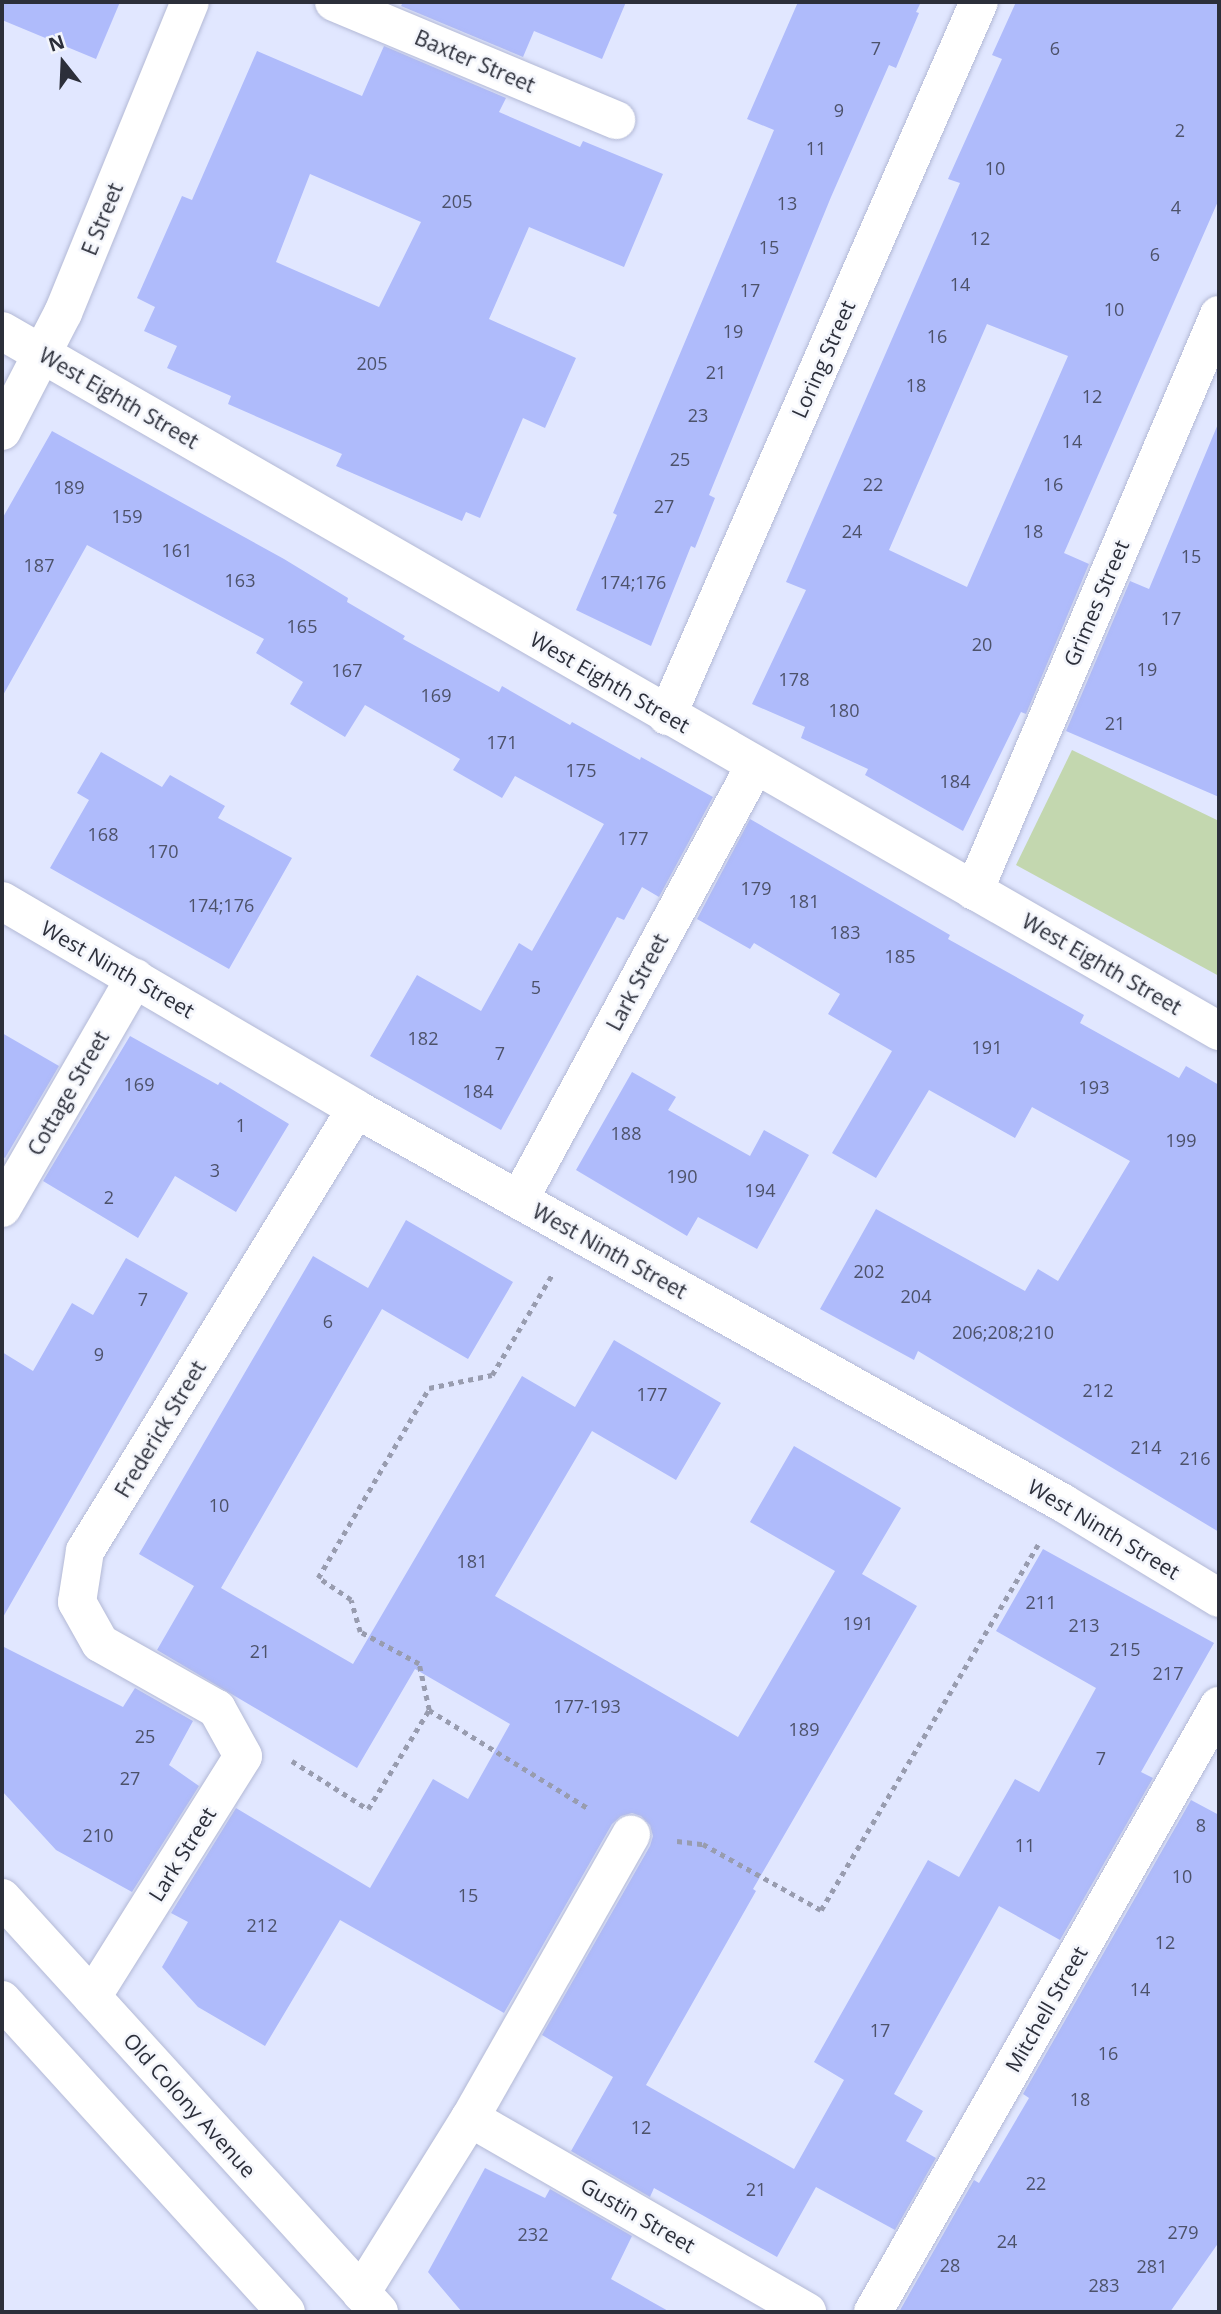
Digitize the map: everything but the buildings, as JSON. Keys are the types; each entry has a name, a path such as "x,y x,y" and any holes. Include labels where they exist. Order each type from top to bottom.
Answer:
{"street":[{"name":"E Street","path":"2,431 44,355 190,2"},
{"name":"Baxter Street","path":"334,2 616,120"},
{"name":"Loring Street","path":"667,716 979,2"},
{"name":"Grimes Street","path":"974,891 1219,315"},
{"name":"West Eighth Street","path":"2,331 667,716 1219,1031"},
{"name":"Lark Street","path":"519,1200 755,765"},
{"name":"West Ninth Street","path":"2,901 356,1109 1063,1503 1219,1598"},
{"name":"Cottage Street","path":"2,1208 135,978"},
{"name":"Frederick Street","path":"243,1756 217,1709 100,1643 77,1602 85,1551 356,1109"},
{"name":"Mitchell Street","path":"873,2312 1219,1706"},
{"name":"Lark Street","path":"92,1997 243,1756"},
{"path":"370,2303 470,2118 631,1835"},
{"name":"Old Colony Avenue","path":"2,1898 370,2303"},
{"path":"2,2000 286,2312"},
{"name":"Gustin Street","path":"470,2118 807,2312"}],"path":[{"path":"243,1756 276,1751 368,1809 429,1710 419,1664 360,1632 351,1600 318,1578 429,1388 492,1375 559,1263"},
{"path":"429,1710 631,1835 703,1844 821,1910 1040,1541"}],"green space":[{"path":"1072,750 1219,821 1219,976 1016,865"}]}
